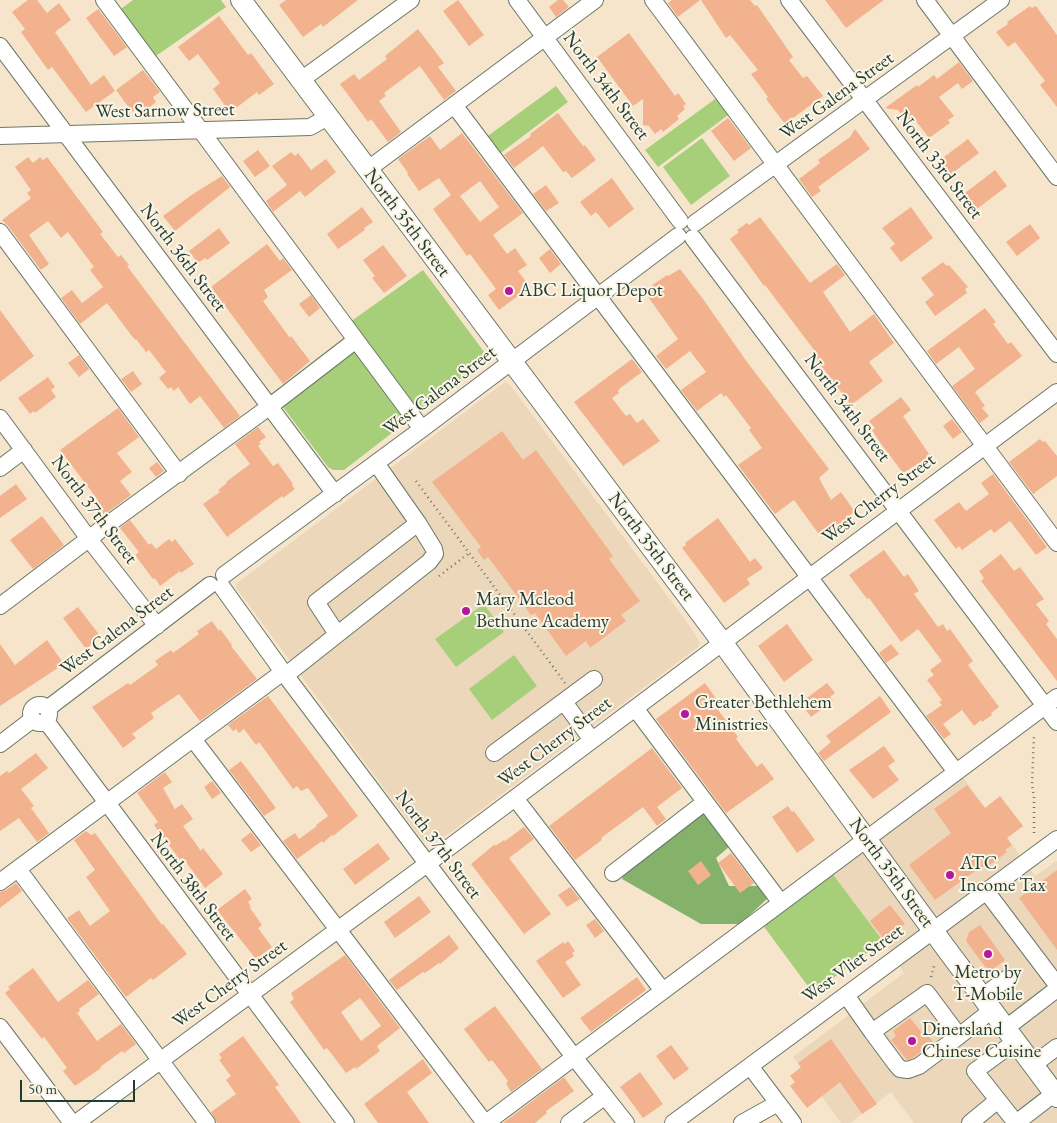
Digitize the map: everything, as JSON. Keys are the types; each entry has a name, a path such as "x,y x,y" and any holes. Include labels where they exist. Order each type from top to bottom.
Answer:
{"main road":[{"name":"North 35th Street","path":"241,0 722,642 1056,1095"}],"street":[{"path":"104,0 422,429"},
{"path":"301,80 411,0"},
{"name":"North 34th Street","path":"517,0 687,230 899,510 1051,702 1057,722"},
{"path":"367,170 595,0"},
{"path":"653,0 1057,543"},
{"name":"North 33rd Street","path":"789,0 1057,354"},
{"path":"925,0 1057,176"},
{"name":"West Galena Street","path":"0,744 42,716 157,626 219,583 598,296 1001,0"},
{"name":"North 36th Street","path":"0,46 335,494"},
{"path":"454,105 956,772"},
{"name":"West Sarnow Street","path":"0,136 310,127 328,117"},
{"path":"0,232 179,474"},
{"path":"1,603 179,474 356,340"},
{"name":"West Cherry Street","path":"76,1123 428,864 1057,392"},
{"name":"North 37th Street","path":"0,418 89,539 157,626"},
{"path":"0,468 24,450"},
{"path":"0,882 337,634 433,558 435,554 434,549 376,463"},
{"path":"337,634 316,602 418,523"},
{"name":"North 37th Street","path":"219,583 284,673 626,1123"},
{"path":"494,754 594,679"},
{"path":"569,698 592,740"},
{"path":"192,739 485,1123 1051,702"},
{"path":"635,708 781,903"},
{"name":"North 38th Street","path":"42,716 346,1123"},
{"path":"515,798 663,991"},
{"path":"613,873 705,802"},
{"name":"West Vliet Street","path":"673,1123 691,1118 750,1066 1057,839"},
{"path":"18,868 208,1123"},
{"path":"986,891 1057,984"},
{"path":"846,995 895,1064 900,1069 908,1070 920,1066 958,1036 1009,977"},
{"path":"1056,1095 1016,1123 975,1071 1057,989"},
{"path":"872,1032 927,993 958,1036"},
{"path":"2,1035 72,1123"},
{"path":"1033,1065 1057,1047"},
{"path":"750,1066 793,1123"},
{"path":"570,1123 605,1096"},
{"path":"970,1123 998,1100"},
{"path":"751,1121 778,1103"}],"path":[{"path":"416,481 569,698"},
{"path":"1034,833 1032,785 1035,726"}],"shaded area":[{"name":"Mary Mcleod Bethune Academy","path":"505,382 510,385 692,629 700,643 698,647 450,833 431,844 423,841 236,588 236,584"},
{"path":"962,776 1035,876 1057,861 1057,1123 914,1123 891,1092 850,1123 841,1123 793,1057 904,973 883,941 832,873"}],"green space":[{"path":"133,0 221,0 226,7 153,58 118,11"},
{"path":"556,86 568,102 498,155 485,138"},
{"path":"718,97 731,113 658,167 645,150"},
{"path":"702,138 730,176 691,205 663,167"},
{"path":"423,270 488,357 487,362 417,414 350,322"},
{"path":"356,347 410,419 344,470 333,470 328,467 280,403"},
{"path":"484,604 504,632 456,667 435,639"},
{"path":"514,655 537,686 492,720 469,689"},
{"path":"705,808 730,846 716,858 729,886 760,886 768,898 740,924 701,924 622,879 628,864"},
{"path":"832,873 883,941 813,993 762,924"}],"building":[{"path":"28,0 37,0 47,13 59,3 71,20 55,32 91,85 104,75 115,91 86,112 52,67 48,70 21,32 25,29 12,12"},
{"path":"286,0 358,0 323,27 321,24 303,37 279,5"},
{"path":"458,0 484,35 469,46 443,11"},
{"path":"558,0 563,0 569,7 556,17 549,7"},
{"path":"672,0 700,0 678,17 668,3"},
{"path":"701,0 750,0 755,6 757,5 793,57 789,60 803,78 807,76 823,96 785,124 766,99 768,97 751,74 758,70 730,35 726,38"},
{"path":"825,0 884,0 846,28"},
{"path":"1030,6 1032,8 1036,6 1057,35 1057,107 1040,85 1045,81 1015,42 1008,47 996,32"},
{"path":"98,9 127,47 114,56 86,18"},
{"path":"219,16 248,55 251,53 274,84 259,95 257,92 232,111 229,111 213,89 220,83 198,54 189,61 178,47"},
{"path":"418,29 444,63 438,67 456,91 444,100 420,66 384,93 386,96 379,101 401,132 388,142 371,119 368,122 340,84 354,74 359,80 387,59 385,56"},
{"path":"629,33 675,96 678,93 686,104 683,106 685,109 677,116 679,119 663,132 661,129 655,134 649,126 643,125 643,99 633,106 597,57"},
{"path":"959,62 973,81 962,89 958,83 939,97 954,116 948,120 950,123 929,138 913,117 906,121 898,110 885,108 934,75 937,79"},
{"path":"143,70 160,92 153,97 156,102 146,110 142,105 132,112 116,90"},
{"path":"558,113 596,160 572,178 566,171 563,172 543,146 514,168 504,155 531,136 530,134"},
{"path":"728,118 751,148 734,161 711,131"},
{"path":"855,129 870,149 818,187 821,191 812,197 799,179 820,163 818,160 850,137"},
{"path":"462,133 523,213 493,235 507,254 515,248 527,265 518,271 530,287 499,310 488,295 496,289 470,254 467,256 433,209 451,195 439,178 419,191 398,159 430,136 440,150","holes":["480,181 499,207 480,222 460,196"]},
{"path":"968,139 979,153 951,174 943,163 946,160 944,157"},
{"path":"258,150 270,166 255,177 243,161"},
{"path":"291,152 295,156 298,153 311,170 326,159 336,172 305,197 300,191 273,212 266,201 287,185 272,166"},
{"path":"28,157 33,163 40,157 43,160 47,157 103,232 100,234 118,257 121,255 129,265 127,266 240,416 224,428 200,396 190,404 178,387 174,391 171,387 168,389 159,378 166,372 149,350 146,352 135,340 107,303 80,324 61,298 72,290 82,303 103,287 90,270 94,267 68,232 61,238 48,221 29,235 49,264 41,270 2,220 31,198 27,193 31,190 15,167"},
{"path":"995,170 1007,186 977,209 965,193"},
{"path":"222,176 230,187 175,231 163,216"},
{"path":"612,178 634,209 609,228 596,212 591,216 580,202"},
{"path":"546,185 559,203 546,211 533,194"},
{"path":"362,207 373,222 338,249 327,234"},
{"path":"911,207 933,238 901,262 890,248 895,244 882,228"},
{"path":"760,217 810,283 837,264 845,275 823,292 850,332 874,314 894,343 869,362 883,381 851,405 815,358 817,354 730,239 739,232 737,230 747,223 749,225"},
{"path":"1030,224 1040,238 1017,256 1006,242"},
{"path":"219,228 230,243 207,260 205,258 198,263 189,251"},
{"path":"267,244 280,261 283,258 292,270 264,290 268,297 263,301 290,338 291,336 310,361 283,384 211,287"},
{"path":"383,245 407,276 384,293 372,278 375,276 363,260"},
{"path":"550,249 561,264 550,273 539,258"},
{"path":"943,262 947,266 949,265 968,287 965,289 967,293 935,316 925,302 934,295 921,278"},
{"path":"680,269 747,362 829,469 819,478 831,500 841,492 855,512 821,537 794,500 775,514 738,465 762,448 749,430 751,428 726,395 724,397 721,393 697,411 681,390 706,372 690,351 666,369 656,356 678,339 644,291 667,275"},
{"path":"311,295 320,308 309,317 299,304"},
{"path":"985,308 996,322 993,324 1008,344 1011,342 1022,356 975,392 985,406 982,408 989,416 980,423 952,386 975,369 959,347 936,364 927,351"},
{"path":"0,310 34,356 0,382"},
{"path":"79,355 89,369 79,377 68,363"},
{"path":"632,359 642,372 619,389 619,393 612,398 626,416 630,414 637,423 643,419 660,441 623,466 574,402"},
{"path":"133,371 142,384 131,392 121,379"},
{"path":"48,377 55,387 51,390 56,397 35,413 34,411 30,414 18,398"},
{"path":"901,397 911,410 903,416 929,454 924,460 903,473 879,441 872,430 875,428 869,421"},
{"path":"118,408 139,437 117,453 132,472 120,481 131,495 104,515 95,503 98,500 60,450"},
{"path":"952,419 962,432 953,439 943,426"},
{"path":"258,427 266,437 259,442 261,444 258,446 273,466 278,463 295,489 283,498 282,496 227,537 203,504 220,492 218,490 226,482 250,464 235,444"},
{"path":"502,431 523,460 536,450 613,556 609,559 640,601 621,615 626,621 590,648 586,641 566,656 535,613 531,615 488,557 484,560 477,550 481,547 432,482"},
{"path":"1040,439 1043,442 1045,441 1057,456 1057,476 1033,494 1009,462"},
{"path":"157,462 164,471 156,477 149,468"},
{"path":"993,474 1047,547 1036,555 1010,521 994,533 991,529 962,550 959,546 956,549 934,520 959,502 966,511 989,494 981,483"},
{"path":"16,484 27,499 0,518 0,496"},
{"path":"42,516 64,545 33,569 10,540"},
{"path":"718,518 750,562 755,558 763,568 747,579 750,584 724,603 682,548 686,545 685,543"},
{"path":"130,520 149,545 151,543 156,549 169,539 172,542 175,539 194,564 181,573 180,571 160,586 135,555 139,552 120,528"},
{"path":"884,550 904,577 908,574 919,591 914,594 938,627 943,624 947,631 950,629 973,661 968,665 999,707 991,713 992,715 974,726 962,710 943,724 951,734 944,739 926,716 942,705 939,702 942,700 927,680 934,675 930,670 942,661 918,629 901,642 869,598 867,599 849,575"},
{"path":"1001,554 1014,571 1020,567 1044,599 1036,604 1049,621 1046,624 1057,639 1057,681 981,581 984,578 979,571"},
{"path":"78,607 101,637 86,649 63,618"},
{"path":"212,621 257,679 200,721 179,694 151,713 154,718 132,734 136,738 123,748 92,707 128,683 130,685 158,665 155,661 171,650 173,653 199,634 197,631"},
{"path":"787,624 813,660 784,682 758,646"},
{"path":"47,640 64,664 0,706 0,644 15,665"},
{"path":"891,644 899,654 886,663 879,653"},
{"path":"705,683 720,704 716,707 738,737 736,739 757,767 762,763 774,779 726,813 656,719"},
{"path":"827,683 835,693 830,697 833,701 811,717 800,703"},
{"path":"268,696 358,816 333,836 323,843 322,841 297,859 283,841 295,833 299,839 328,816 308,788 301,791 297,786 293,789 259,742 256,745 244,729 239,733 236,729 233,731 228,725"},
{"path":"880,696 891,712 824,761 818,753 831,742 826,736"},
{"path":"884,746 895,761 888,766 899,780 873,799 849,770"},
{"path":"652,748 682,788 657,807 666,819 657,826 643,807 575,860 549,826"},
{"path":"36,753 48,768 21,789 34,806 31,808 49,833 37,842 19,818 0,831 0,776 7,771 9,773"},
{"path":"241,761 276,808 264,816 229,770"},
{"path":"165,772 172,782 163,788 175,809 182,804 193,819 183,826 201,851 203,848 223,874 205,888 183,858 180,860 154,825 158,822 137,793"},
{"path":"212,781 221,793 212,799 204,787"},
{"path":"967,785 985,808 1000,796 1023,826 1007,838 1012,845 1005,850 1007,852 987,867 986,865 978,869 935,900 909,865 951,833 934,809"},
{"path":"788,806 792,812 794,811 815,840 797,853 772,817"},
{"path":"524,827 534,839 509,858 551,914 524,934 471,864 495,844 495,846 505,841"},
{"path":"86,831 91,835 95,833 162,925 187,954 153,980 151,978 126,997 67,918 79,910 90,926 110,911 86,877 95,870 74,840"},
{"path":"251,832 261,845 251,852 241,840"},
{"path":"378,843 390,859 355,885 343,869"},
{"path":"731,853 754,883 740,893 718,863"},
{"path":"701,861 711,875 698,885 688,871"},
{"path":"1057,870 1057,950 1019,898"},
{"path":"16,883 22,891 0,908 0,892"},
{"path":"570,887 580,899 567,907 558,895"},
{"path":"245,889 252,899 248,902 250,908 262,925 258,928 272,947 256,959 217,910"},
{"path":"419,896 431,912 395,938 384,922"},
{"path":"890,905 905,924 884,939 870,921"},
{"path":"595,919 604,931 595,938 586,925"},
{"name":"Metro by T-Mobile","path":"980,925 1005,960 989,972 966,941 969,932"},
{"path":"449,935 459,948 440,964 425,973 423,972 397,990 389,980"},
{"path":"568,941 575,951 572,953 574,956 565,962 581,985 563,998 536,961 563,942 565,944"},
{"path":"345,955 400,1028 377,1046 380,1051 356,1069 355,1067 346,1073 327,1048 324,1050 290,1002 294,999 291,993","holes":["360,998 381,1026 361,1041 341,1012"]},
{"path":"33,968 58,1002 88,980 99,994 79,1009 80,1011 77,1013 97,1041 121,1024 136,1044 124,1053 122,1051 75,1086 63,1071 67,1068 44,1037 42,1039 5,993 10,989 8,987"},
{"path":"637,977 646,990 591,1032 580,1018"},
{"path":"495,1006 542,1069 511,1092 506,1083 508,1081 492,1060 489,1062 464,1029"},
{"name":"Dinersland Chinese Cuisine","path":"910,1018 923,1034 926,1032 933,1042 914,1057 907,1060 891,1040 896,1036 893,1031"},
{"path":"243,1036 279,1085 275,1087 301,1123 217,1123 211,1112 236,1094 226,1080 231,1076 219,1060 222,1058 219,1054"},
{"path":"831,1039 877,1104 862,1114 840,1082 807,1108 790,1086 795,1082 790,1076 801,1067 798,1063"},
{"path":"671,1045 689,1069 674,1080 656,1056"},
{"path":"423,1059 432,1073 407,1092 429,1123 378,1123 364,1104"},
{"path":"640,1072 663,1104 643,1118 620,1087"},
{"path":"564,1077 574,1091 546,1111 547,1113 535,1123 503,1123"}],"place":[{"name":"ABC Liquor Depot","path":"509,291"},
{"name":"Mary Mcleod Bethune Academy","path":"466,611"},
{"name":"Greater Bethlehem Ministries","path":"685,714"},
{"name":"ATC Income Tax","path":"950,875"},
{"name":"Metro by T-Mobile","path":"988,954"},
{"name":"Dinersland Chinese Cuisine","path":"912,1041"}]}
